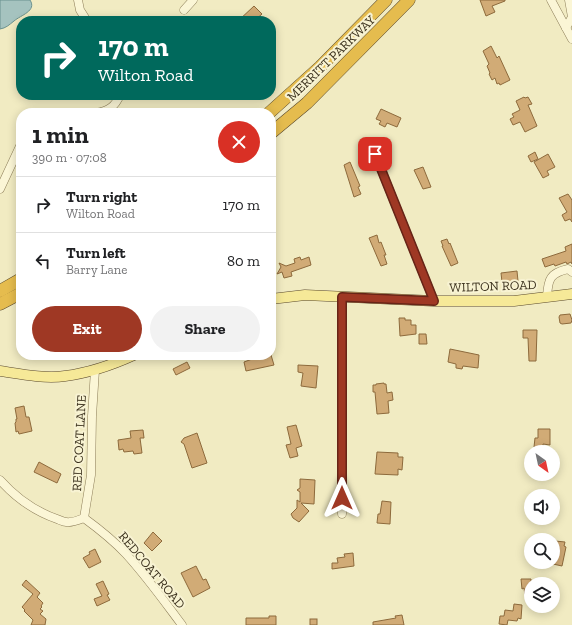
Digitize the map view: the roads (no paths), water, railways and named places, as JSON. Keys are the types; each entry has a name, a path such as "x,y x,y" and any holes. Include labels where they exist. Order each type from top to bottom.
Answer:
{"highway":[{"name":"MERRITT PARKWAY","path":"275,108 320,67 386,0"},
{"name":"MERRITT PARKWAY","path":"276,129 307,103 409,0"},
{"path":"276,132 307,103"},
{"path":"0,291 16,282"},
{"path":"0,305 16,297"}],"main road":[{"name":"WILTON ROAD","path":"276,298 305,295 434,301 514,302 572,294"},
{"path":"0,371 27,375 64,376 114,365 124,360"}],"street":[{"path":"78,0 80,10 84,16"},
{"path":"184,10 194,0"},
{"path":"551,0 572,38"},
{"path":"566,28 572,17 569,0"},
{"path":"111,108 116,104 118,100"},
{"path":"375,154 434,301"},
{"path":"0,189 16,155"},
{"path":"547,297 550,278 557,271 568,269 572,272"},
{"path":"342,297 342,514"},
{"name":"RED COAT LANE","path":"84,518 91,475 92,416 95,370"},
{"path":"0,480 18,498 48,516 66,522 73,522 84,518"},
{"name":"REDCOAT ROAD","path":"84,518 107,536 126,554 150,582 182,625"}],"water":[{"path":"0,0 30,0 32,4 30,10 21,16 16,16 16,20 0,29"}]}
